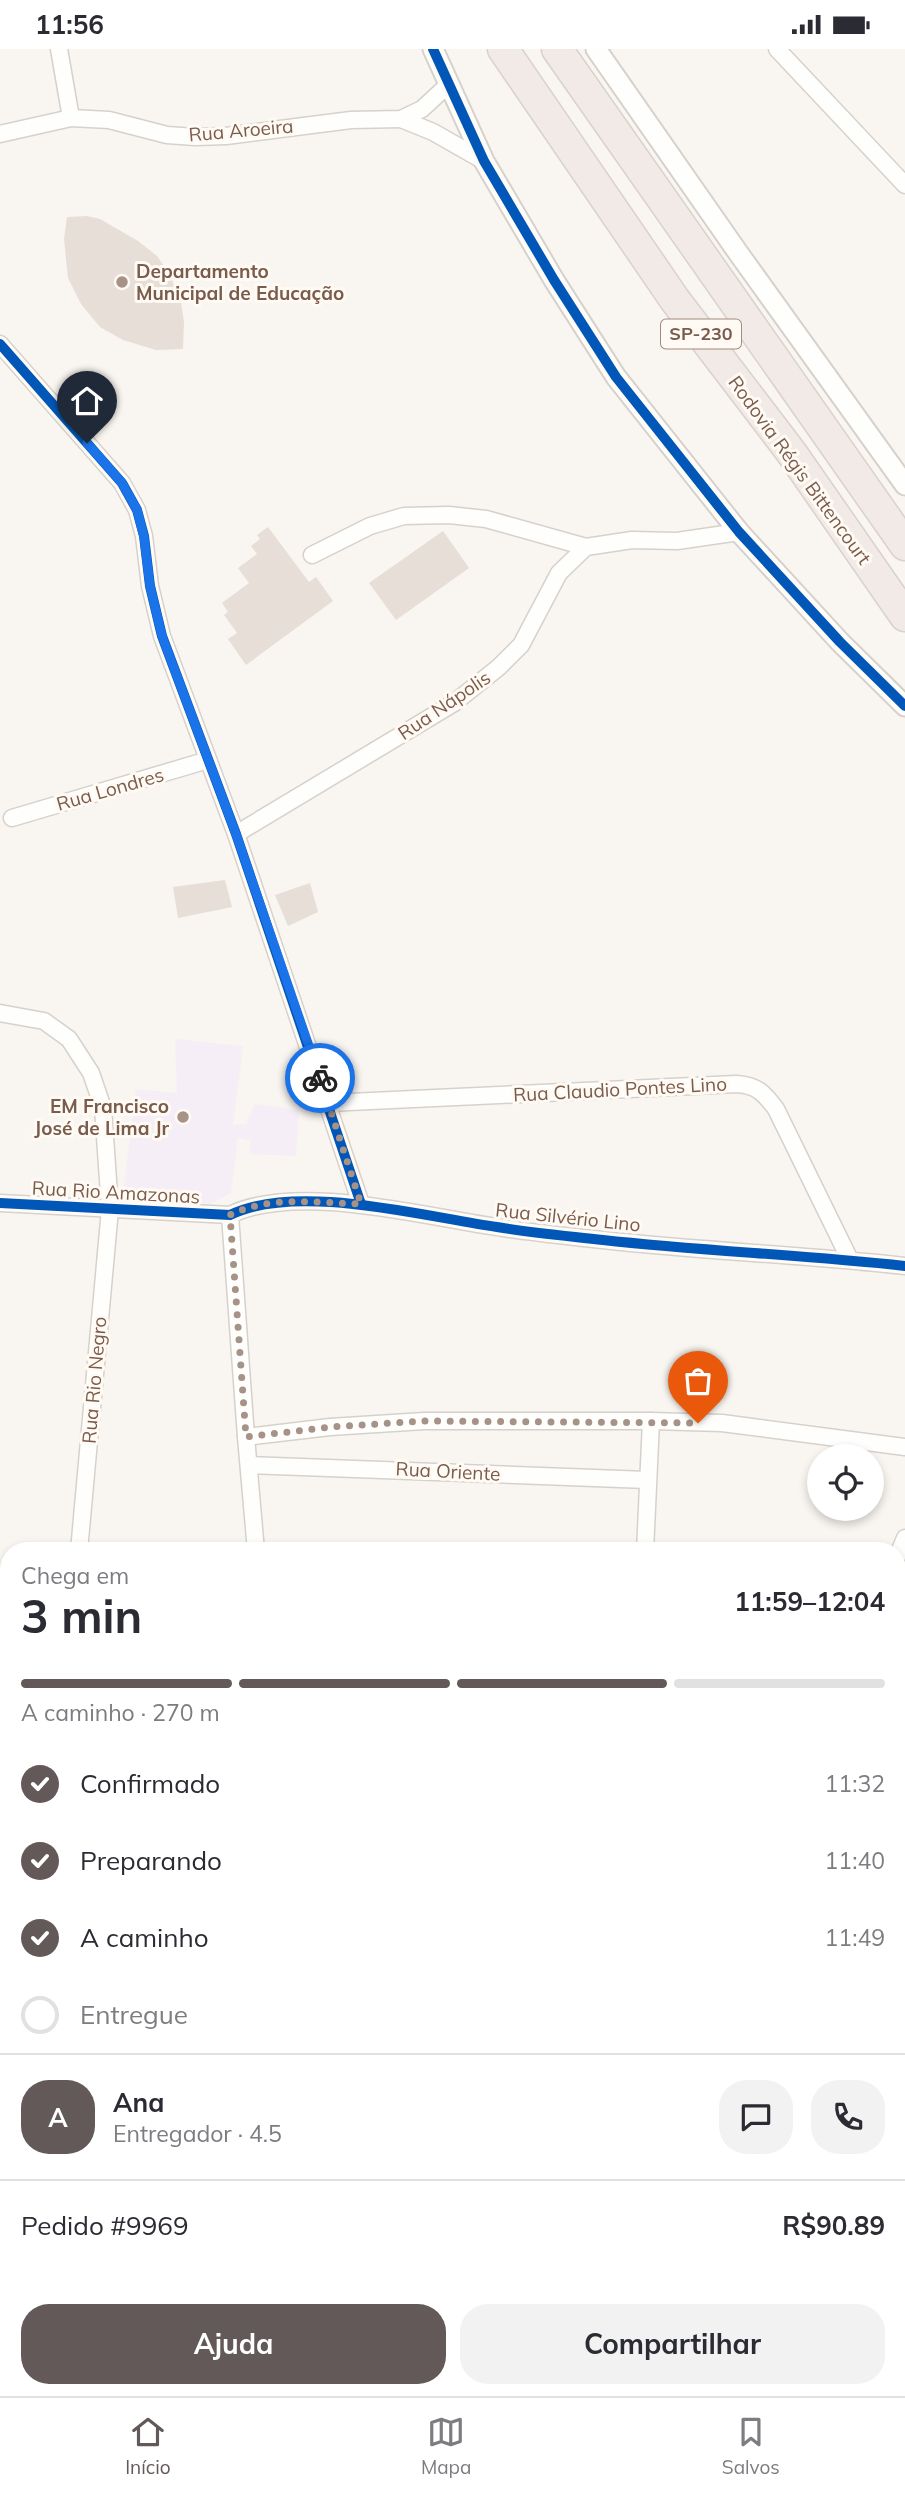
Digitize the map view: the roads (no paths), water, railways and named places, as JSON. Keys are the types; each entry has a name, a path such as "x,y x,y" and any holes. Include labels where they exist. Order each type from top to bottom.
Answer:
{"highway":[{"name":"Rodovia Régis Bittencourt","path":"503,49 675,300 791,452 905,615"},
{"name":"SP-230","path":"557,49 905,545"}],"street":[{"path":"59,49 71,118"},
{"path":"433,49 484,160 554,280 616,377 739,532 840,642 905,706"},
{"path":"596,49 905,485"},
{"path":"777,49 905,185"},
{"path":"401,119 422,109 449,84"},
{"name":"Rua Aroeira","path":"0,134 71,118 110,120 167,135 195,137 226,136 351,120 401,119 433,132 484,160"},
{"path":"0,344 122,483 137,510 158,624 236,834 361,1204"},
{"path":"313,555 370,526 404,516 449,515 486,519 586,547 632,540 677,541 739,532"},
{"name":"Rua Nápolis","path":"236,834 454,703 499,667 521,645 559,573 586,547"},
{"name":"Rua Londres","path":"12,818 208,760"},
{"name":"Rua Rio Negro","path":"0,1013 44,1021 69,1039 91,1073 103,1108 110,1209 80,1542"},
{"name":"Rua Claudio Pontes Lino","path":"328,1103 722,1084 751,1085 763,1092 776,1109 850,1260"},
{"name":"Rua Silvério Lino","path":"230,1215 245,1208 285,1202 361,1204 498,1227 593,1238 905,1266"},
{"name":"Rua Rio Amazonas","path":"0,1203 230,1215"},
{"path":"230,1215 255,1542"},
{"path":"246,1437 330,1427 424,1421 651,1421 722,1423 905,1447"},
{"path":"645,1542 651,1421"},
{"name":"Rua Oriente","path":"249,1465 647,1480"}],"place":[{"name":"Departamento Municipal de Educação","path":"122,282"},
{"name":"EM Francisco José de Lima Jr","path":"183,1117"}]}
